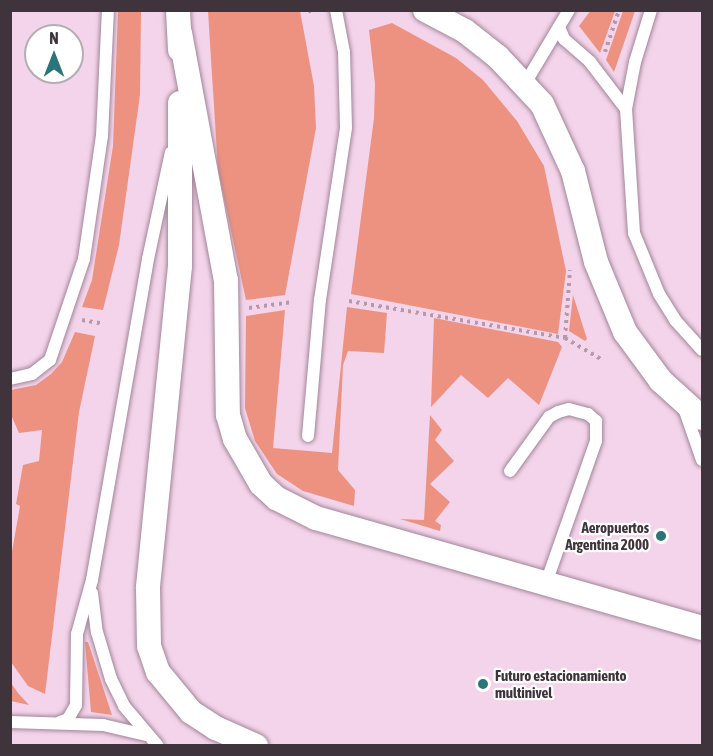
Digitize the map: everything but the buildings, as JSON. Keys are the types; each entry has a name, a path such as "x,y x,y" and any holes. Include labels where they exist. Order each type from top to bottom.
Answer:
{"street":[{"path":"425,10 465,31 526,82 562,142 596,262 621,323 641,357 678,400 702,418"},
{"path":"179,22 180,266 148,588 149,646 158,672 190,712 216,728 256,746"},
{"path":"179,22 226,280 228,415 247,464 276,498 316,518 702,628"}],"lane":[{"path":"10,380 32,374 50,360 72,319 84,259 102,136 108,10"},
{"path":"308,435 320,300 346,128 344,52 336,10"},
{"path":"526,82 569,10"},
{"path":"651,10 635,62 626,109 630,185 640,251 675,320 702,350"},
{"path":"559,27 564,39 590,62 626,109"},
{"path":"60,722 68,718 76,705 77,634 92,580 148,259 180,110"},
{"path":"678,400 702,460"},
{"path":"510,471 549,417 569,409 588,414 596,421 596,441 546,583"},
{"path":"92,580 102,653 124,706 146,735 158,746"},
{"path":"10,722 104,725 146,735"}],"path":[{"path":"309,10 314,15"},
{"path":"603,57 619,10"},
{"path":"565,338 570,270"},
{"path":"349,301 565,338 601,359"},
{"path":"248,308 293,302"},
{"path":"72,319 105,324"}],"shaded area":[{"path":"591,10 615,11 600,53 579,26"},
{"path":"118,11 141,11 140,95 119,245 103,310 82,307 92,280 113,146"},
{"path":"208,11 300,11 314,86 316,128 285,295 246,300 218,170"},
{"path":"623,11 635,11 614,72 606,60"},
{"path":"392,23 456,58 483,80 517,121 544,166 566,271 558,334 351,294 374,118 375,84 369,30"},
{"path":"573,295 587,339 585,341 569,331"},
{"path":"347,307 387,313 384,353 348,351 343,365 338,470 355,490 354,506 303,491 277,474 255,441 245,408 246,316 285,310 273,448 332,453"},
{"path":"434,318 558,342 562,347 539,405 508,378 488,398 461,375 431,407"},
{"path":"75,332 95,336 79,412 45,694 28,686 11,662 10,563 20,506 16,504 23,465 39,461 42,430 19,433 11,415 11,390 36,385 51,374 62,362"},
{"path":"430,415 442,430 435,440 454,461 430,484 450,502 435,521 441,525 440,531 400,519 424,520"},
{"path":"85,642 88,642 112,715 91,712"},
{"path":"11,683 18,693 29,705 11,701"}],"place":[{"name":"Aeropuertos Argentina 2000","path":"661,536"},
{"name":"Futuro estacionamiento multinivel","path":"483,684"}]}
